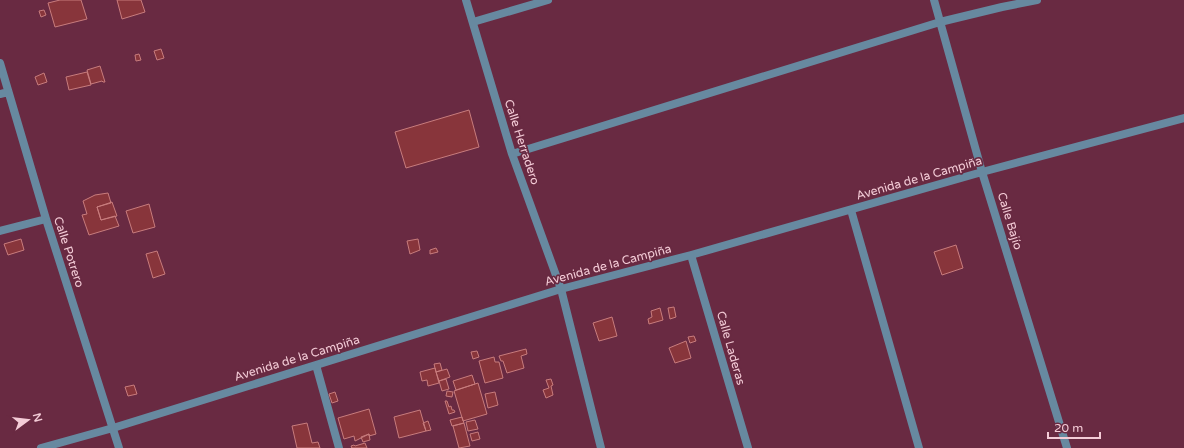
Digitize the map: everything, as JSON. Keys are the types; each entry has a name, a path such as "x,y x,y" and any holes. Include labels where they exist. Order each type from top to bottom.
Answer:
{"street":[{"name":"Calle Herradero","path":"466,0 512,154 561,289 601,448"},
{"path":"473,22 548,0"},
{"name":"Calle Bajío","path":"934,0 982,172 1067,448"},
{"path":"512,154 940,22 1037,0"},
{"name":"Calle Potrero","path":"0,63 4,93 46,218 114,428 119,448"},
{"name":"Avenida de la Campiña","path":"41,448 114,428 561,289 691,255 982,172 1184,118"},
{"path":"852,210 919,448"},
{"path":"0,231 46,218"},
{"name":"Calle Laderas","path":"691,255 748,448"},
{"path":"316,365 339,448"}],"building":[{"path":"60,0 81,0 87,19 55,27 48,3"},
{"path":"117,0 141,0 145,12 122,19"},
{"path":"44,10 46,15 41,17 39,11"},
{"path":"161,49 164,58 157,60 154,51"},
{"path":"139,54 141,60 136,61 135,55"},
{"path":"100,66 105,82 102,81 91,84 87,70"},
{"path":"87,72 91,85 69,90 66,77"},
{"path":"44,73 47,82 38,85 35,77"},
{"path":"469,110 479,147 406,168 395,132"},
{"path":"108,193 111,203 97,207 101,220 115,216 119,226 89,235 82,215 87,214 83,201 95,195"},
{"path":"112,202 117,216 101,220 97,207"},
{"path":"149,204 155,227 133,233 126,211"},
{"path":"21,239 24,250 8,255 4,244"},
{"path":"418,239 420,250 410,254 407,241"},
{"path":"956,245 963,268 942,275 934,252"},
{"path":"436,248 438,252 430,254 430,250"},
{"path":"157,251 165,274 153,278 146,254"},
{"path":"674,307 676,317 670,319 668,308"},
{"path":"660,308 663,320 649,324 648,319 652,317 651,311"},
{"path":"612,317 617,336 599,341 593,323"},
{"path":"694,336 696,341 690,343 688,337"},
{"path":"686,341 691,358 675,363 669,348"},
{"path":"526,349 527,354 521,356 524,368 507,373 503,361 501,361 499,356"},
{"path":"477,351 479,357 473,359 471,352"},
{"path":"494,357 495,362 499,362 503,378 485,383 479,361"},
{"path":"440,363 442,370 436,372 434,364"},
{"path":"435,368 439,383 428,386 427,380 422,381 420,372"},
{"path":"447,369 450,377 439,381 436,372"},
{"path":"472,375 475,384 456,390 453,381"},
{"path":"446,379 449,389 442,391 439,381"},
{"path":"551,379 553,385 551,386 553,395 546,398 543,390 549,388 546,380"},
{"path":"478,383 487,414 463,421 454,391"},
{"path":"134,385 137,394 128,396 125,387"},
{"path":"447,391 453,392 452,397 446,396"},
{"path":"335,392 338,401 332,403 329,394"},
{"path":"495,392 498,405 488,408 485,394"},
{"path":"445,401 447,401 449,407 451,406 452,410 455,412 449,414"},
{"path":"369,409 376,434 369,436 369,434 355,441 354,436 344,439 338,418"},
{"path":"420,410 426,431 399,438 394,417"},
{"path":"462,417 464,423 452,426 450,420"},
{"path":"475,420 478,429 468,431 466,422"},
{"path":"428,421 431,430 426,431 423,423"},
{"path":"307,423 312,443 318,442 320,448 297,448 292,426"},
{"path":"464,423 470,446 459,448 453,426"},
{"path":"478,432 480,439 472,441 470,434"},
{"path":"369,434 370,440 363,442 361,437"},
{"path":"365,443 367,448 352,448 351,446"}]}
